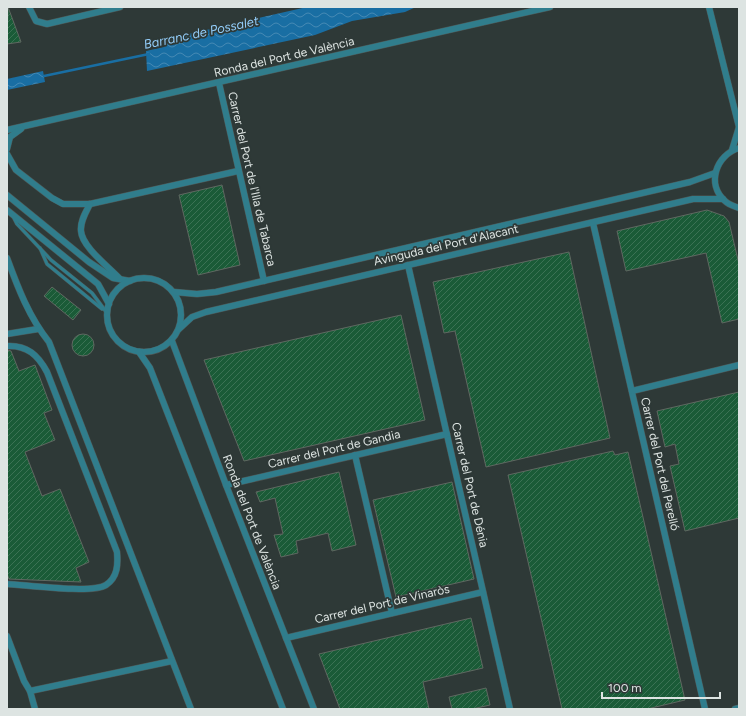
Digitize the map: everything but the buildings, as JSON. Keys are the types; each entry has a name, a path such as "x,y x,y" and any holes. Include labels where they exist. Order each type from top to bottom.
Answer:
{"street":[{"path":"29,7 32,16 41,24 47,24 120,7"},
{"name":"Ronda del Port de València","path":"7,130 23,128 550,7"},
{"path":"709,7 739,127 732,150"},
{"name":"Carrer del Port de l'Illa de Tabarca","path":"219,83 264,280"},
{"path":"7,149 10,138 23,128"},
{"path":"739,148 726,154 717,165 715,172 716,189 723,199 739,208"},
{"path":"7,154 16,170 52,198 63,204 90,204 238,171"},
{"name":"Avinguda del Port d'Alacant","path":"174,292 197,294 216,292 690,182 715,172"},
{"path":"7,195 89,262 113,278 130,281"},
{"name":"Avinguda del Port d'Alacant","path":"180,330 192,317 206,312 693,199 723,199"},
{"path":"90,204 82,221 81,230 83,238 91,250 120,279"},
{"path":"9,211 98,284 109,305"},
{"name":"Carrer del Port del Perelló","path":"593,223 705,709"},
{"path":"7,258 26,306 38,329 49,342 191,709"},
{"name":"Carrer del Port de Dénia","path":"408,265 510,709"},
{"path":"140,278 158,280 174,292 181,306 182,322 180,330 172,341 159,350 144,353 129,350 112,336 108,324 107,313 109,305 115,292 130,281 140,278"},
{"path":"7,334 38,329"},
{"name":"Ronda del Port de València","path":"172,341 226,485 314,709"},
{"path":"7,346 17,346 30,350 41,360 117,552 118,563 116,574 108,584 93,590 7,584"},
{"path":"139,352 150,368 283,709"},
{"path":"632,391 739,365"},
{"name":"Carrer del Port de Gandia","path":"226,485 447,434"},
{"path":"355,455 392,613"},
{"name":"Carrer del Port de Vinaròs","path":"286,638 484,592"},
{"path":"7,636 24,680 30,691 35,709"},
{"path":"30,691 172,661"},
{"path":"735,709 739,708"}],"lane":[{"path":"9,211 17,224 51,260 92,293 107,313"},
{"path":"38,245 47,264 107,313"}],"water":[{"path":"307,7 416,7 405,12 352,21 315,35 147,71 146,51 164,47 171,38"},
{"path":"43,71 45,82 7,90 7,79"}],"waterway":[{"name":"Barranc de Possalet","path":"44,76 149,54"}]}
